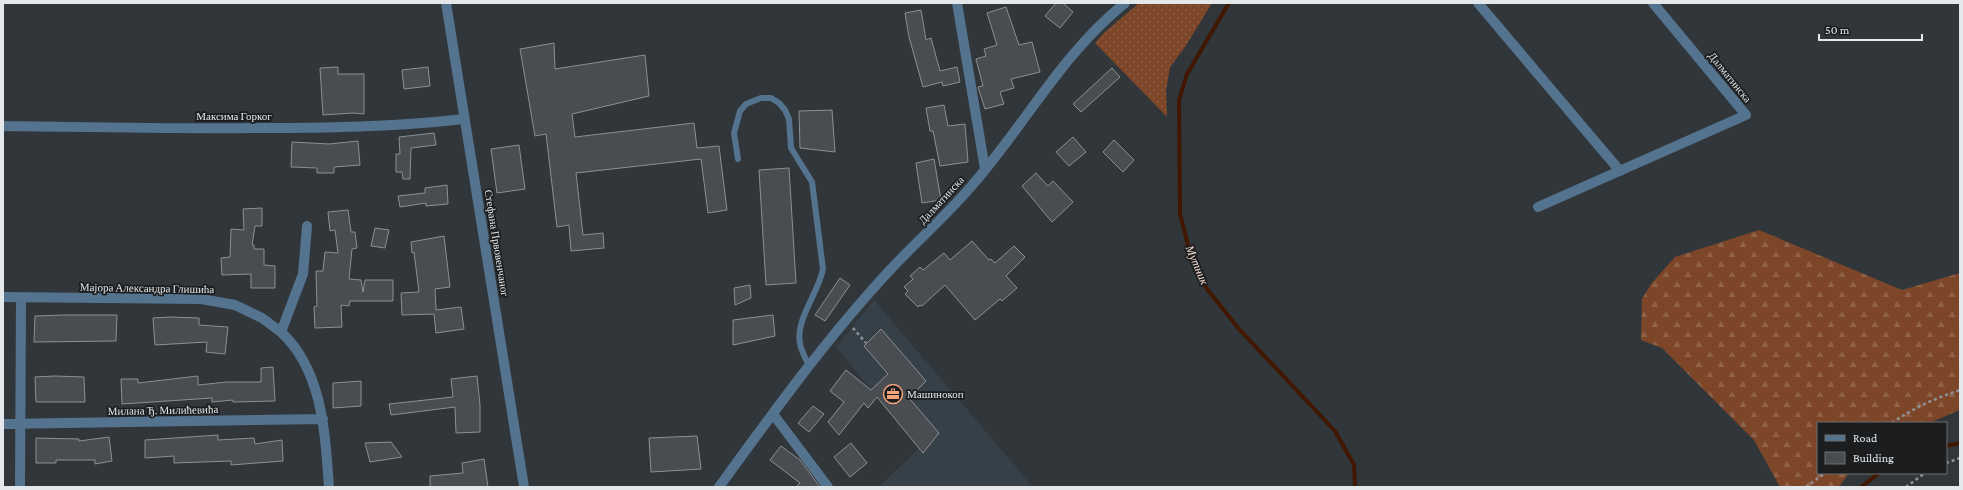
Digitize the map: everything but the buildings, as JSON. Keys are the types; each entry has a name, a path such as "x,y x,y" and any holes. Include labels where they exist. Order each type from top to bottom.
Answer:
{"street":[{"name":"Стефана Првовенчаног","path":"446,3 524,487"},
{"path":"957,3 985,169"},
{"name":"Далматинска","path":"718,487 809,366 880,281 968,190 1085,41 1125,3"},
{"path":"1478,3 1620,171"},
{"name":"Далматинска","path":"1538,207 1746,116 1653,3"},
{"name":"Максима Горког","path":"3,126 170,129 356,128 410,126 464,119"},
{"path":"282,332 303,274 307,226"},
{"name":"Мајора Александра Глишића","path":"3,297 201,299 222,302 248,310 282,332 296,347 311,376 323,419 329,487"},
{"path":"20,487 21,298"},
{"path":"773,414 828,487"},
{"name":"Милана Ђ. Милићевића","path":"3,424 323,419"}],"lane":[{"path":"738,159 734,133 740,111 746,104 761,98 771,98 779,103 785,110 789,119 791,148 812,182 824,269 821,281 801,323 799,342 809,366"}],"path":[{"path":"852,327 866,343"},
{"path":"1893,422 1906,413 1936,398 1960,390"},
{"path":"1947,463 1960,458"},
{"path":"1806,487 1824,474"},
{"path":"1906,487 1924,474"}],"shaded area":[{"path":"874,300 1033,487 879,487 919,448 836,347"}],"green space":[{"path":"1139,3 1212,3 1185,47 1170,67 1166,91 1167,117 1095,43 1105,32"},
{"path":"1759,230 1902,290 1960,273 1960,410 1931,422 1817,422 1817,474 1848,474 1839,487 1780,487 1754,440 1662,348 1641,340 1642,299 1651,284 1675,257"}],"waterway":[{"name":"Мутник","path":"1229,3 1187,74 1179,100 1180,214 1192,260 1207,289 1239,329 1335,431 1354,465 1355,487"},
{"path":"1947,446 1960,443"},
{"path":"1861,487 1878,474"}],"place":[{"name":"Машинокоп","path":"893,394"}]}
